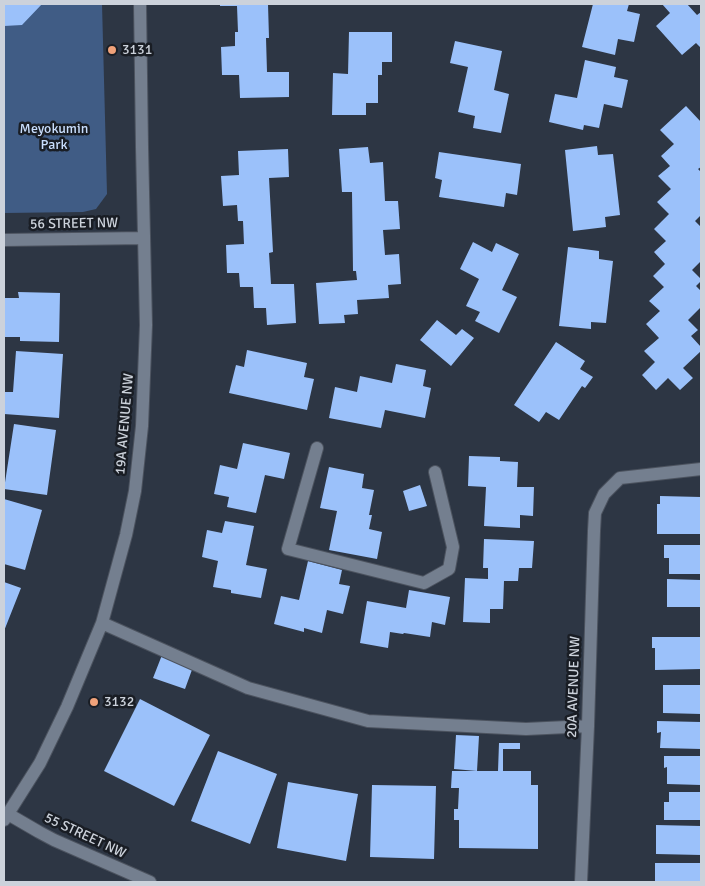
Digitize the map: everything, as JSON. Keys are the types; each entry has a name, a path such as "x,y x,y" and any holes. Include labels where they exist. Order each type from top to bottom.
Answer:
{"street":[{"name":"19A AVENUE NW","path":"6,817 40,763 63,715 102,623 126,535 135,491 142,426 146,325 140,4"},
{"name":"56 STREET NW","path":"4,240 144,238"},
{"path":"318,448 288,549 424,583 449,569 453,547 435,472"},
{"name":"20A AVENUE NW","path":"581,882 595,513 604,494 620,478 701,469"},
{"path":"102,623 248,688 368,721 526,729 588,726"},
{"name":"55 STREET NW","path":"6,817 150,882"}],"green space":[{"name":"Meyokumin Park","path":"4,4 102,4 107,194 96,209 83,212 4,213"}],"building":[{"path":"4,4 42,4 22,25 4,26"},
{"path":"220,4 268,4 267,72 289,72 289,97 240,98 239,75 222,75 221,47 235,46 235,32 238,32 237,6 220,6"},
{"path":"593,4 629,4 627,11 640,14 634,42 618,39 615,55 582,47"},
{"path":"662,4 687,4 697,15 701,12 701,48 696,43 682,55 656,26 670,13"},
{"path":"349,32 392,32 392,62 382,62 382,75 378,75 378,103 366,103 366,115 332,115 333,73 348,74"},
{"path":"455,41 502,51 494,90 509,94 501,133 473,128 475,116 458,112 468,67 450,63"},
{"path":"585,60 616,67 614,77 628,80 622,108 604,104 599,128 584,125 583,130 549,122 555,94 577,98"},
{"path":"686,106 701,122 701,167 698,169 701,172 701,215 695,221 701,227 701,261 692,270 701,279 696,286 701,291 701,307 688,320 698,330 691,336 701,347 701,351 683,368 693,378 680,390 668,378 656,390 642,375 655,362 644,351 659,338 646,324 660,311 649,301 664,287 653,276 665,264 654,252 666,241 654,229 669,214 657,202 671,189 658,176 670,166 661,156 674,144 660,130"},
{"path":"597,146 598,155 613,154 620,215 605,217 606,227 573,231 565,150"},
{"path":"368,147 370,163 383,162 385,201 398,201 400,229 383,230 385,255 399,254 401,284 388,285 389,298 357,300 358,314 344,315 345,323 319,324 316,283 357,280 356,271 353,271 352,192 342,192 339,149"},
{"path":"288,149 289,177 269,178 273,252 269,253 271,284 294,284 296,323 267,325 266,308 254,308 253,287 240,287 239,273 227,273 226,245 244,244 243,221 238,221 237,205 223,206 221,176 239,175 238,151"},
{"path":"439,152 521,164 517,195 506,193 504,207 439,197 442,180 435,178"},
{"path":"473,242 492,252 496,243 519,254 502,290 517,297 499,333 475,321 480,312 466,306 479,279 460,269"},
{"path":"568,247 599,251 599,259 613,261 606,323 591,322 591,329 559,326"},
{"path":"18,292 60,293 59,342 20,341 20,337 4,337 4,298 19,298"},
{"path":"437,320 456,335 462,329 474,338 451,366 420,340"},
{"path":"556,342 585,361 580,369 593,377 585,388 582,386 559,420 546,412 539,422 514,405"},
{"path":"247,350 307,363 304,377 314,379 307,410 229,393 236,365 244,367"},
{"path":"16,351 63,354 59,418 4,414 4,392 13,392"},
{"path":"396,364 426,370 423,386 431,388 425,418 385,410 381,428 329,418 335,387 357,392 360,376 392,383"},
{"path":"14,424 56,430 47,495 4,489"},
{"path":"243,443 290,453 284,479 265,475 256,513 227,507 229,497 214,494 220,465 237,469"},
{"path":"469,456 500,457 500,461 518,462 517,487 534,487 533,516 520,515 520,528 484,526 486,487 468,486"},
{"path":"329,467 364,474 362,488 374,490 369,515 372,515 369,529 382,532 377,559 329,550 337,511 320,508"},
{"path":"420,485 427,506 409,511 403,491"},
{"path":"660,496 701,497 701,534 657,534 657,504 660,504"},
{"path":"4,499 42,510 25,570 4,564"},
{"path":"225,521 254,526 246,565 267,569 261,598 231,593 231,590 213,587 218,561 202,557 207,530 222,533"},
{"path":"484,539 534,541 532,568 519,568 518,581 504,581 503,609 490,609 490,623 463,622 465,578 488,579 488,568 483,568"},
{"path":"664,545 701,545 701,574 669,574 669,558 664,558"},
{"path":"308,561 342,570 339,584 350,586 343,614 327,610 322,633 304,628 304,632 274,624 281,596 299,600"},
{"path":"667,579 701,580 701,607 667,607"},
{"path":"4,582 21,588 4,631"},
{"path":"409,590 450,597 445,625 432,622 430,637 390,632 388,648 360,643 367,601 406,608"},
{"path":"652,637 701,637 701,669 655,670 655,648 652,648"},
{"path":"162,655 193,667 185,689 153,678"},
{"path":"663,685 701,685 701,714 663,713"},
{"path":"140,699 210,735 174,806 104,771"},
{"path":"657,721 701,722 701,749 660,748 661,732 657,733"},
{"path":"456,735 479,736 477,771 454,769"},
{"path":"499,743 520,743 520,749 503,749 503,771 531,771 531,785 538,785 538,849 459,848 459,820 454,820 454,809 458,809 459,788 451,788 452,771 498,771"},
{"path":"218,751 277,774 250,844 191,821"},
{"path":"664,756 701,756 701,785 667,784 667,767 664,768"},
{"path":"288,782 358,794 346,861 277,848"},
{"path":"372,785 436,786 434,859 370,857"},
{"path":"669,792 701,792 701,820 664,820 664,802 669,802"},
{"path":"656,825 701,826 701,855 656,854"},
{"path":"655,863 701,863 701,882 655,882"}],"place":[{"name":"3131","path":"112,50"},
{"name":"3132","path":"94,702"}]}
